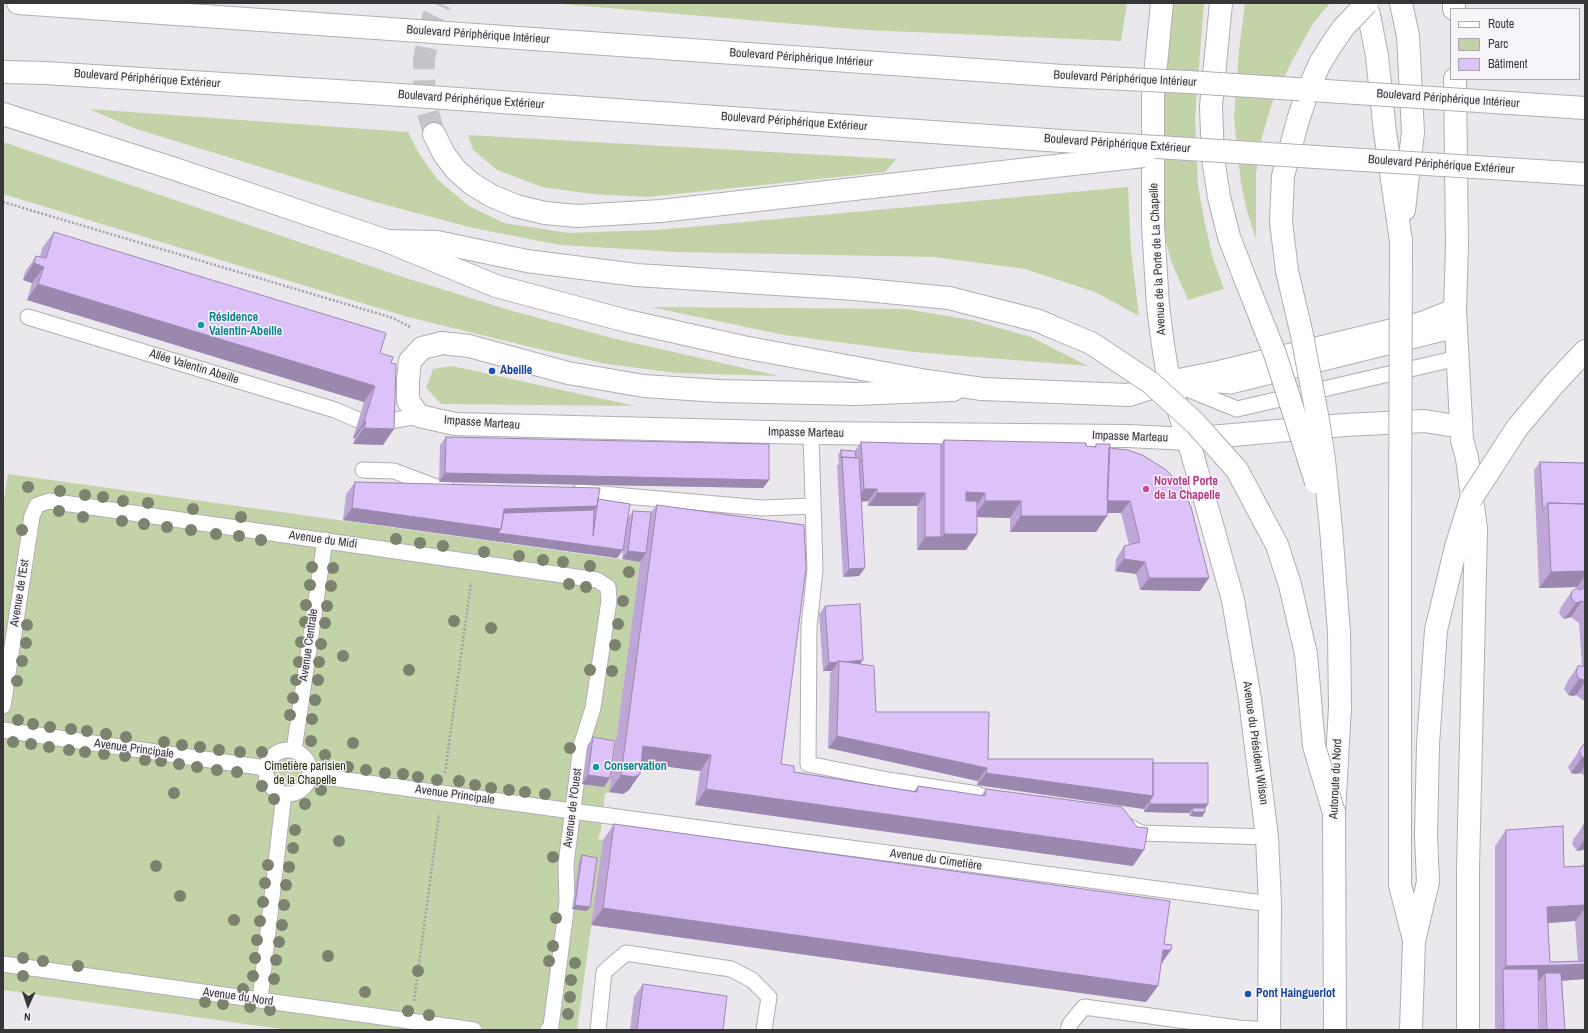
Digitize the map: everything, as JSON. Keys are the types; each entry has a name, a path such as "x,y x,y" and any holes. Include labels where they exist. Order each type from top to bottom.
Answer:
{"main road":[{"name":"Boulevard Périphérique Intérieur","path":"18,3 1063,76 1189,82 1585,108"},
{"name":"Avenue de la Porte de La Chapelle","path":"1162,3 1153,96 1153,225 1158,306 1169,382 1194,462"},
{"path":"1221,3 1211,106 1213,158 1219,197 1229,237 1275,354 1331,528"},
{"path":"1331,528 1318,420 1302,334 1286,271 1281,222 1284,176 1298,120 1307,93 1319,65 1343,28 1366,3"},
{"path":"1366,3 1378,56 1385,132 1401,241"},
{"path":"1401,3 1408,36 1413,132 1401,241 1400,884 1414,941"},
{"name":"Boulevard Périphérique Extérieur","path":"3,72 45,73 386,94 1204,150 1585,174"},
{"path":"1455,80 1457,246 1455,320 1462,433 1476,528 1468,869 1468,1030"},
{"path":"3,114 175,169 387,241 496,286 627,321 743,347 982,390"},
{"path":"434,134 444,154 456,170 472,184 492,196 516,206 545,213 577,216 661,211 1204,150"},
{"path":"387,241 437,242 527,261 636,275 855,289 949,298 1039,321 1091,343 1151,383 1196,424 1237,470 1277,544 1290,585 1306,654 1314,746 1334,813"},
{"path":"419,416 408,401 410,361 422,348 442,344 469,346 568,373 644,386 719,391 856,394 982,390 1129,395 1169,382 1219,372 1422,323 1455,320"},
{"path":"1411,1030 1414,941 1428,882 1426,835 1428,744 1436,630 1456,547 1471,498 1513,434 1554,384 1585,351"},
{"name":"Impasse Marteau","path":"419,416 455,424 811,433 1128,436 1188,439 1345,425 1424,421 1462,433"},
{"name":"Avenue du Président Wilson","path":"1194,462 1233,600 1250,700 1267,837 1270,904 1269,1030"},
{"name":"Autoroute du Nord","path":"1331,528 1339,640 1340,707 1334,813 1335,1030"}],"lane":[{"name":"Allée Valentin Abeille","path":"28,317 335,410 358,420"},
{"path":"1169,382 1237,409 1458,358"},
{"path":"383,422 419,416"},
{"path":"811,433 815,570 809,627 808,764 888,780 977,794 990,800 1013,803"},
{"path":"364,470 394,471 439,488 462,489"},
{"path":"569,492 762,508 813,506"},
{"name":"Avenue du Midi","path":"37,505 49,501 325,540 597,580 608,587"},
{"name":"Avenue de l'Est","path":"3,706 32,516 37,505"},
{"name":"Avenue Centrale","path":"294,750 325,540"},
{"name":"Avenue de l'Ouest","path":"548,1030 551,1026 568,903 566,864 572,811 581,746 593,708 609,601 608,587"},
{"name":"Avenue Principale","path":"3,730 266,768"},
{"path":"286,749 294,750 305,757 308,762 310,775 308,781 298,791 292,794 284,794 272,787 268,782 266,768 268,761 279,751 286,749"},
{"name":"Avenue Principale","path":"310,775 601,815"},
{"path":"260,1000 284,794"},
{"name":"Avenue du Cimetière","path":"601,815 1270,904"},
{"path":"1118,820 1141,833 1267,837"},
{"path":"598,1030 604,972 626,953 731,969 752,980 768,997 764,1030"},
{"name":"Avenue du Nord","path":"3,964 474,1030"},
{"path":"1068,1030 1070,1024 1084,1007 1169,1025 1269,1030"}],"path":[{"path":"3,202 393,318 442,344"}],"green space":[{"path":"550,3 1127,3 1121,41 865,30"},
{"path":"1172,3 1204,3 1195,118 1198,186 1213,259 1224,289 1188,300 1171,261 1162,226 1156,116"},
{"path":"1245,3 1330,3 1314,22 1292,61 1272,103 1262,137 1256,174 1256,239 1247,211 1241,184 1234,118 1239,50"},
{"path":"89,109 408,132 418,152 438,180 469,206 504,223 569,233 657,230 1128,187 1131,250 1139,316 1095,292 1025,269 935,257 676,252 560,245 473,228 375,202 136,129"},
{"path":"468,135 896,159 885,172 648,197 591,194 542,187 497,170 473,150"},
{"path":"3,142 403,277 509,310 612,338 779,376 676,373 607,364 408,317 3,194"},
{"path":"651,307 905,309 971,320 1031,337 1088,366 914,352 784,335"},
{"path":"452,366 635,406 441,404 426,388 433,369"},
{"name":"Cimetière parisien de la Chapelle","path":"8,474 640,562 609,793 605,793 601,829 598,839 603,840 577,1030 288,1030 3,990 3,505"}],"building":[{"name":"Résidence Valentin-Abeille","path":"54,232 386,333 380,353 393,357 391,363 396,364 394,429 364,428 366,422 364,422 375,386 38,284 44,267 34,263 36,256 46,258"},
{"path":"446,437 769,444 769,480 445,473"},
{"path":"944,440 1086,443 1086,446 1096,447 1096,444 1110,444 1107,516 1021,516 1021,501 985,501 985,493 966,492 966,501 977,501 977,534 944,534"},
{"path":"861,442 941,444 941,537 925,537 925,493 877,493 877,489 864,489"},
{"path":"1109,448 1128,450 1142,455 1165,469 1176,480 1191,507 1209,578 1149,578 1145,562 1124,559 1124,546 1140,542 1130,501 1107,501"},
{"path":"841,450 855,451 856,458 841,458"},
{"path":"842,457 859,458 865,568 849,569"},
{"path":"1540,462 1585,463 1585,504 1548,503 1543,511"},
{"path":"355,482 600,488 597,506 504,509 501,529 352,508"},
{"path":"598,499 630,504 623,550 498,533 501,529 504,513 594,510 593,536"},
{"path":"1548,503 1585,504 1585,571 1551,572"},
{"path":"657,505 804,525 806,568 781,764 794,766 794,772 917,792 918,786 985,796 986,789 1122,807 1137,827 1148,828 1144,850 706,789 711,755 643,746 640,774 634,777 621,775"},
{"path":"633,511 651,512 646,553 628,551"},
{"path":"1585,586 1585,603 1582,601 1576,603 1574,602 1571,597 1572,591 1577,588 1581,590"},
{"path":"860,604 863,660 829,663 825,606"},
{"path":"839,661 874,666 876,712 989,712 988,759 1153,759 1153,796 986,773 987,768 837,736"},
{"path":"1578,666 1585,666 1585,680 1579,679 1576,673"},
{"path":"593,737 615,741 610,778 588,775"},
{"path":"1585,744 1585,758 1582,757 1579,751"},
{"path":"1153,763 1208,763 1208,804 1150,804 1150,800 1153,796"},
{"path":"1192,808 1205,808 1205,812 1193,812"},
{"path":"614,824 1170,901 1164,944 1172,945 1171,950 1163,950 1158,986 603,908"},
{"path":"1563,826 1564,867 1584,866 1585,864 1585,905 1547,907 1550,962 1585,961 1585,964 1506,966 1506,830"},
{"path":"582,855 597,858 590,907 575,905"},
{"path":"1503,969 1538,969 1539,1030 1504,1030"},
{"path":"1545,973 1561,973 1565,1030 1547,1030"},
{"path":"643,984 727,996 723,1030 637,1030"}],"tunnel":[{"path":"434,134 425,102 424,59 433,17 440,3"}],"place":[{"name":"Résidence Valentin-Abeille","path":"201,325"},
{"name":"Abeille","path":"492,371"},
{"name":"Novotel Porte de la Chapelle","path":"1146,489"},
{"name":"Conservation","path":"596,767"},
{"name":"Pont Hainguerlot","path":"1248,994"}]}
